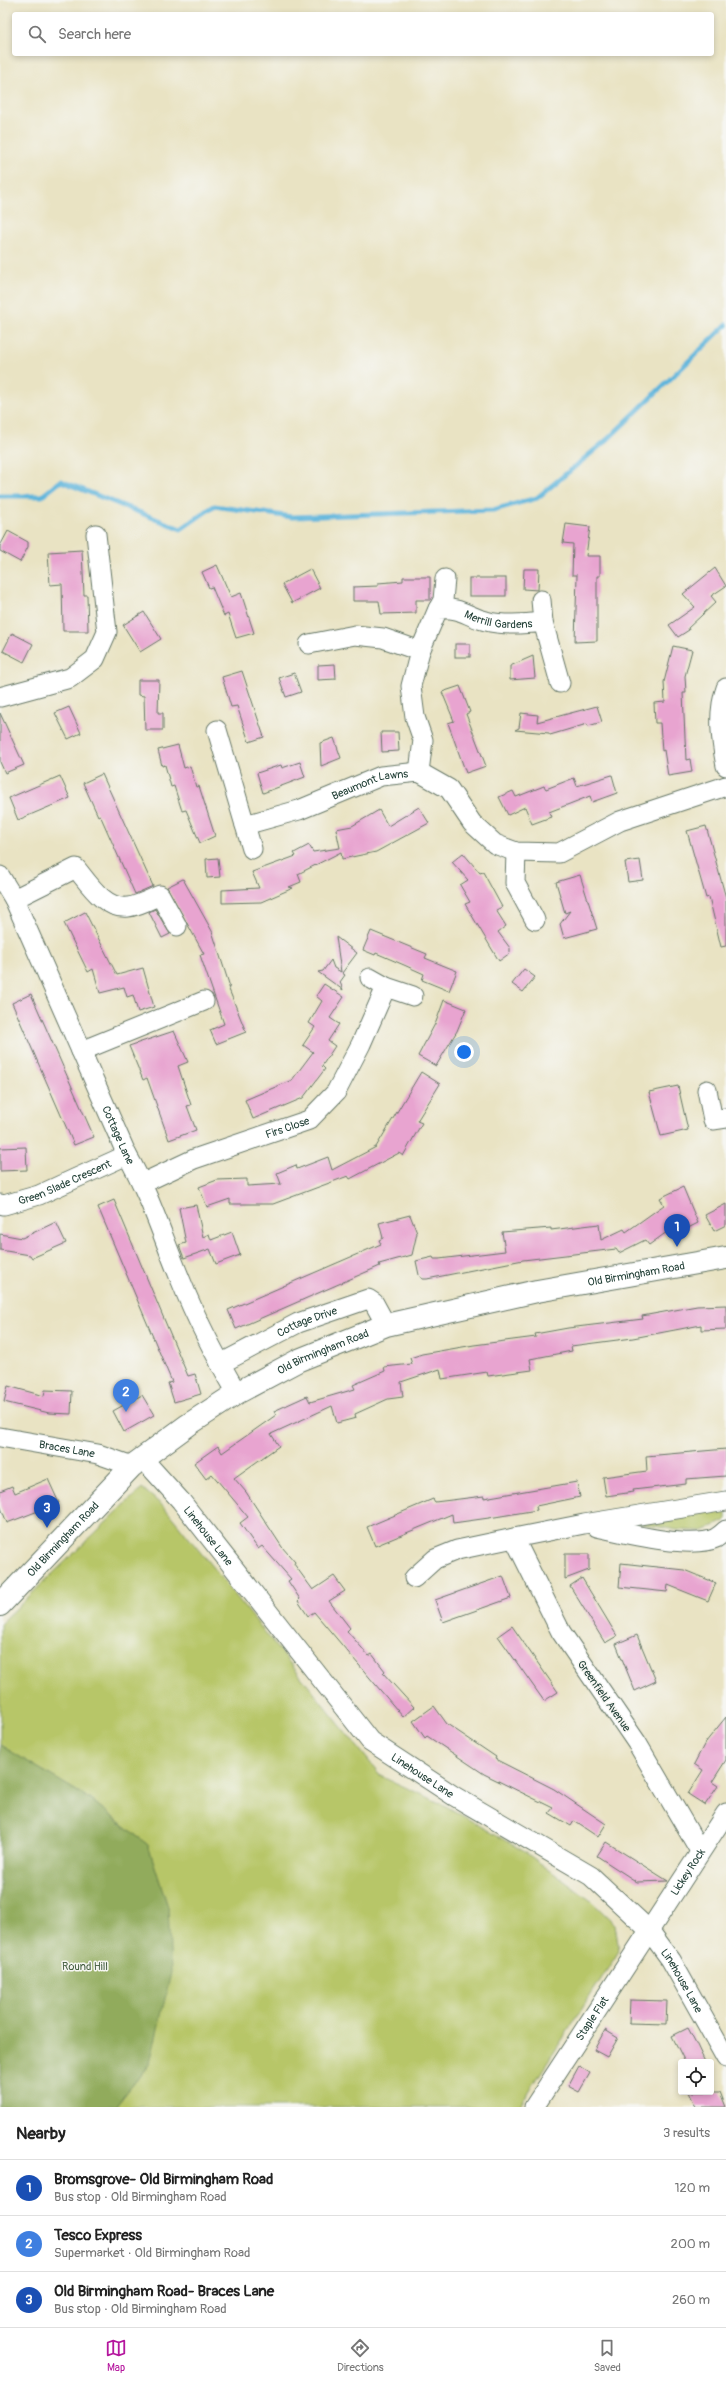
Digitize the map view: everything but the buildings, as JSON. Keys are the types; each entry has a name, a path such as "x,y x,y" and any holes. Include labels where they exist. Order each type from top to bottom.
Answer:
{"main road":[{"name":"Old Birmingham Road","path":"0,1605 138,1463 188,1425 237,1393 299,1360 386,1325 537,1291 726,1258"}],"street":[{"path":"0,697 70,678 95,659 107,632 96,534"},
{"path":"419,772 423,740 415,717 411,686 420,651 443,600 445,579"},
{"path":"541,600 543,622"},
{"name":"Merrill Gardens","path":"438,609 454,608 486,622 528,624 543,622 560,683"},
{"path":"309,644 354,634 383,638 420,651"},
{"path":"726,688 722,700 720,736 726,766"},
{"path":"216,730 214,753 245,825 252,849"},
{"name":"Beaumont Lawns","path":"245,825 299,810 381,776 419,772 449,789 472,823 495,844 516,852 559,853 620,821 726,786"},
{"path":"516,852 515,883 535,920"},
{"path":"14,899 76,868 95,891 112,905 129,907 160,895 177,926"},
{"name":"Cottage Lane","path":"0,876 14,899 127,1155 143,1183 181,1283 220,1364 237,1393"},
{"name":"Firs Close","path":"143,1183 194,1159 309,1120 336,1092 361,1044 378,982 413,996"},
{"path":"81,1051 204,1001"},
{"path":"707,1090 713,1120 726,1118"},
{"name":"Green Slade Crescent","path":"0,1204 39,1195 127,1155"},
{"name":"Cottage Drive","path":"220,1364 298,1323 368,1299 374,1303 386,1325"},
{"name":"Braces Lane","path":"0,1437 98,1454 138,1463"},
{"name":"Linehouse Lane","path":"138,1463 181,1501 370,1741 454,1796 591,1876 649,1930 671,1960 726,2058"},
{"path":"414,1578 435,1559 457,1550 584,1524 726,1501"},
{"path":"584,1524 634,1535 696,1541 716,1538 726,1530"},
{"name":"Greenfield Avenue","path":"514,1538 561,1632 637,1743 700,1852"},
{"name":"Lickey Rock","path":"649,1930 726,1813"},
{"name":"Staple Flat","path":"534,2107 649,1930"}],"green space":[{"path":"142,1488 164,1507 381,1776 444,1805 525,1852 590,1900 615,1924 619,1951 519,2107 115,2107 150,2063 168,1907 148,1845 90,1799 0,1745 0,1624"},
{"path":"726,1507 726,1520 703,1531 677,1530 637,1523"},
{"name":"Round Hill","path":"0,1745 90,1799 148,1845 168,1907 171,1973 150,2063 115,2107 0,2107"}],"waterway":[{"path":"0,496 42,496 61,481 181,529 214,506 292,517 493,510 537,498 608,439 726,325"}],"place":[{"name":"Bromsgrove- Old Birmingham Road","path":"677,1247"},
{"name":"Tesco Express","path":"126,1412"},
{"name":"Old Birmingham Road- Braces Lane","path":"47,1528"}]}
